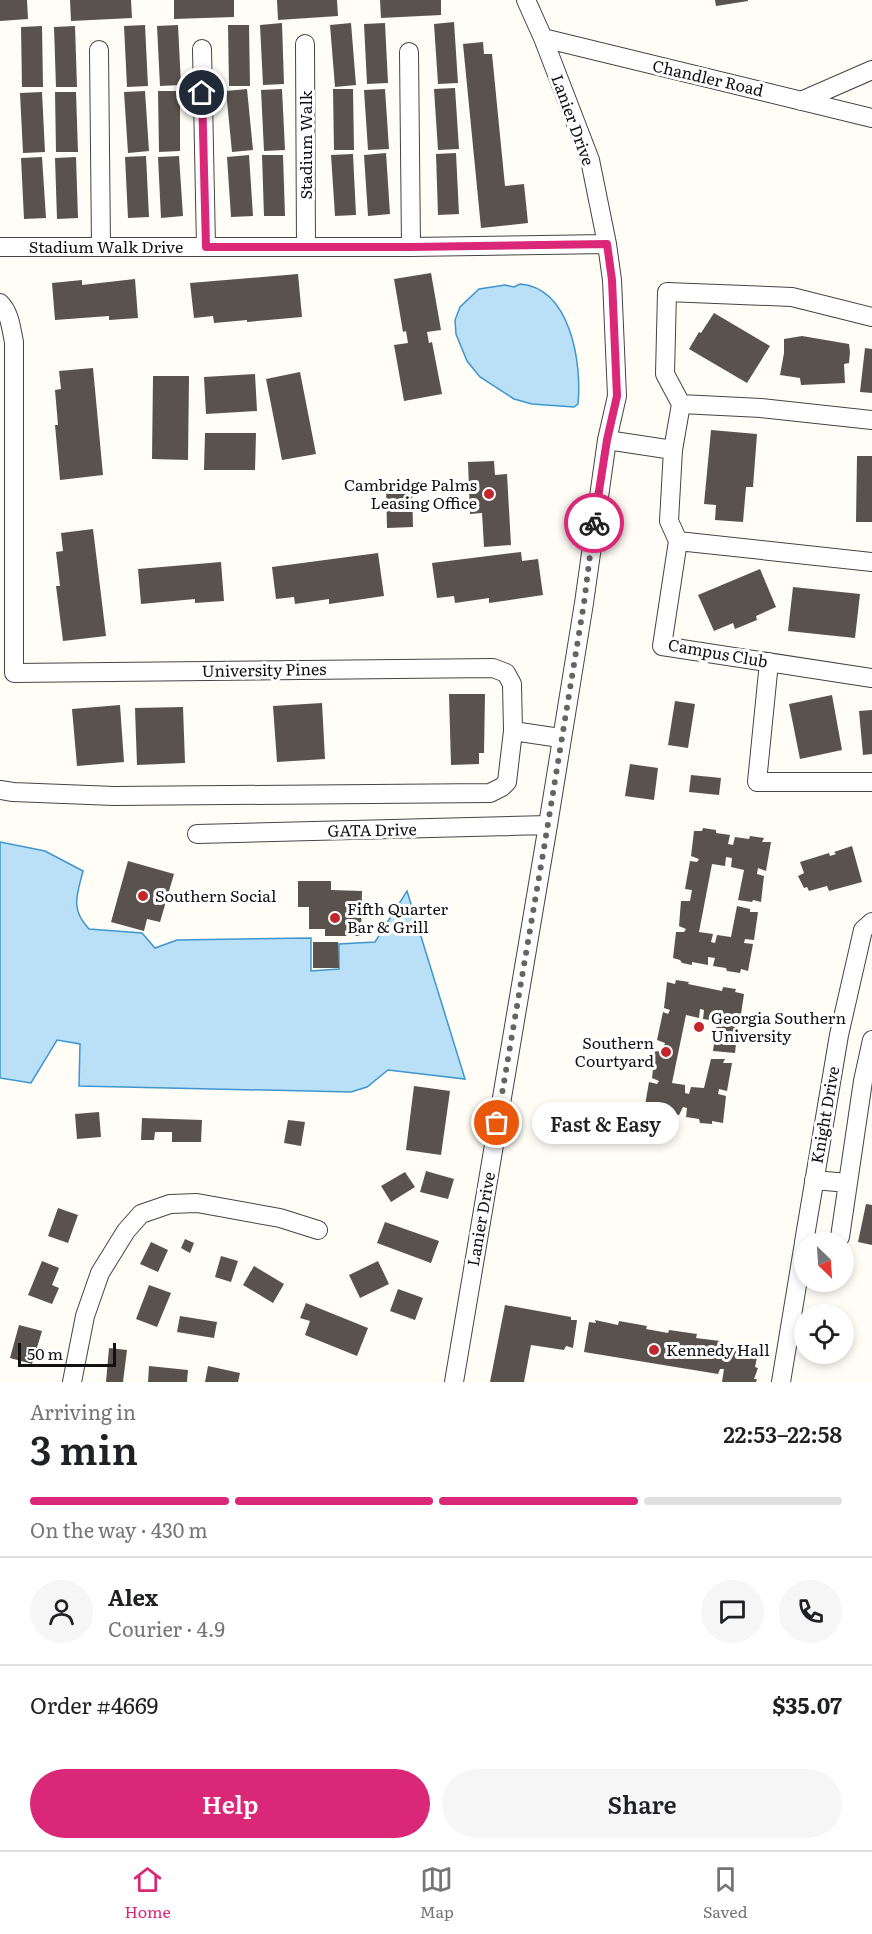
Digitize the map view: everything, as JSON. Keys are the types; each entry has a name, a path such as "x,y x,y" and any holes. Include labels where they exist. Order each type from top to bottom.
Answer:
{"street":[{"name":"Lanier Drive","path":"454,1382 548,825 560,738 584,603 607,440 617,396 612,280 590,160 526,0"},
{"name":"Chandler Road","path":"543,38 872,118"},
{"name":"Stadium Walk","path":"305,44 306,247"},
{"path":"202,49 206,247"},
{"path":"99,50 101,247"},
{"path":"409,52 411,247"},
{"path":"801,101 872,70"},
{"name":"Stadium Walk Drive","path":"0,247 411,247 607,244"},
{"path":"872,316 792,297 667,292 665,374 681,404 761,408 872,420"},
{"name":"University Pines","path":"0,303 10,321 14,342 7,621 14,673 494,668 506,673 512,684 513,731 507,782 502,788 490,793 114,796 16,793 0,790"},
{"name":"Campus Club","path":"681,404 673,450 669,521 678,542 662,646 872,678"},
{"path":"607,440 673,450"},
{"path":"678,542 872,562"},
{"path":"769,662 757,782 872,782"},
{"path":"513,731 560,738"},
{"name":"GATA Drive","path":"197,834 548,825"},
{"name":"Knight Drive","path":"806,1232 839,1035 863,930 872,922"},
{"path":"841,1232 863,1081 872,1040"},
{"path":"832,1077 863,1081"},
{"path":"814,1180 848,1183"},
{"path":"72,1382 85,1316 100,1273 126,1232 141,1214 170,1204 197,1203 279,1218 318,1230"},
{"name":"Knight Drive","path":"781,1382 796,1292"}],"water":[{"path":"520,284 537,289 551,299 562,313 570,330 578,369 579,388 578,404 574,407 532,404 514,399 480,377 467,361 456,334 455,320 460,307 479,289 505,285 514,287"},
{"path":"0,842 45,851 83,871 77,895 77,908 89,929 142,933 155,948 177,940 311,938 311,971 339,969 339,944 375,942 407,891 465,1079 388,1070 367,1087 351,1092 79,1086 80,1044 57,1040 31,1083 0,1078"}],"building":[{"path":"0,0 27,0 28,19 0,21"},
{"path":"70,0 131,0 132,18 71,21"},
{"path":"174,0 234,0 234,17 174,19"},
{"path":"277,0 337,0 338,16 278,20"},
{"path":"380,0 441,0 441,15 381,18"},
{"path":"715,0 748,0 748,1 716,6"},
{"path":"454,22 458,83 438,84 434,24"},
{"path":"282,23 284,84 263,85 260,25"},
{"path":"351,23 356,85 335,87 330,25"},
{"path":"385,23 388,83 367,84 364,24"},
{"path":"145,25 148,86 127,87 124,26"},
{"path":"178,25 181,85 160,86 157,26"},
{"path":"228,25 249,25 250,86 229,86"},
{"path":"42,26 43,87 22,87 21,27"},
{"path":"75,26 77,87 56,87 54,27"},
{"path":"483,42 484,54 492,54 505,186 524,184 528,223 481,228 463,44"},
{"path":"455,88 459,149 438,150 434,89"},
{"path":"247,89 253,150 232,152 226,91"},
{"path":"282,89 285,150 264,151 261,90"},
{"path":"333,89 353,89 354,150 334,150"},
{"path":"385,89 389,149 368,150 364,90"},
{"path":"145,91 149,151 128,153 124,92"},
{"path":"158,91 180,91 180,151 159,152"},
{"path":"42,92 45,152 23,153 20,93"},
{"path":"55,92 76,92 78,152 56,152"},
{"path":"386,153 390,214 368,216 364,155"},
{"path":"456,153 459,214 438,215 436,154"},
{"path":"353,154 356,215 335,216 331,155"},
{"path":"249,155 253,216 231,217 227,157"},
{"path":"262,155 283,155 285,216 264,216"},
{"path":"146,156 149,217 128,218 125,157"},
{"path":"179,156 183,216 161,218 158,157"},
{"path":"42,157 46,218 24,219 21,158"},
{"path":"76,157 78,218 57,219 55,158"},
{"path":"431,273 441,330 427,332 429,343 432,342 442,394 404,401 394,345 408,343 406,331 403,332 394,279"},
{"path":"298,274 302,317 214,323 213,316 194,318 190,283"},
{"path":"135,279 138,318 109,320 109,316 55,320 52,283 82,280 82,285"},
{"path":"714,313 770,346 747,383 689,349"},
{"path":"802,336 849,344 849,363 844,364 845,383 801,385 800,378 780,375 784,339"},
{"path":"865,348 872,349 872,393 860,392"},
{"path":"93,368 103,475 60,480 55,425 58,425 55,390 61,389 59,371"},
{"path":"300,372 316,454 282,460 266,379"},
{"path":"255,374 257,411 206,414 204,377"},
{"path":"153,376 189,376 188,460 152,459"},
{"path":"711,430 757,434 753,487 746,487 743,522 715,520 716,505 704,504"},
{"path":"205,433 256,433 255,470 204,470"},
{"path":"857,456 872,456 872,522 856,522"},
{"name":"Cambridge Palms Leasing Office","path":"494,461 495,475 507,474 511,545 484,547 482,513 470,514 468,462"},
{"path":"386,485 412,485 413,527 387,528"},
{"path":"93,529 106,636 63,641 56,586 60,586 56,552 63,551 61,533"},
{"path":"521,552 522,561 538,559 543,595 489,603 489,598 455,603 454,596 437,598 432,563"},
{"path":"378,553 384,596 329,604 329,599 295,604 294,597 276,599 272,567"},
{"path":"221,562 224,601 195,603 195,599 141,604 138,569"},
{"path":"760,569 776,607 756,616 757,620 735,629 733,623 714,631 698,595"},
{"path":"793,587 860,594 855,638 788,631"},
{"path":"449,694 485,694 484,753 479,753 479,764 451,765"},
{"path":"832,695 842,750 800,759 789,704"},
{"path":"675,701 695,704 688,748 668,745"},
{"path":"322,703 325,759 277,762 273,706"},
{"path":"120,705 124,762 77,766 72,709"},
{"path":"183,707 185,763 137,765 135,708"},
{"path":"872,710 872,754 863,755 859,711"},
{"path":"630,764 658,768 654,800 625,796"},
{"path":"691,775 721,778 719,795 689,792"},
{"path":"703,828 730,835 728,844 733,845 735,837 749,839 750,836 764,838 762,842 771,842 766,871 758,868 757,874 764,876 761,902 738,900 744,870 731,867 732,858 726,857 725,866 712,864 699,932 713,934 711,942 715,943 717,935 731,937 737,906 750,909 750,912 758,912 754,940 745,939 744,943 753,944 748,971 741,969 740,973 713,966 715,958 708,957 708,965 692,962 692,965 673,958 676,932 684,932 686,929 679,926 681,901 690,901 692,890 685,889 690,861 697,862 699,859 691,856 694,831 702,831"},
{"path":"852,846 862,882 829,891 827,886 809,891 807,887 804,888 798,876 804,873 800,862 829,853 830,856 836,854 834,852"},
{"name":"Southern Social","path":"128,861 174,874 160,922 147,919 144,931 111,922"},
{"name":"Fifth Quarter Bar & Grill","path":"298,881 331,881 331,890 362,891 361,936 325,936 325,929 309,929 309,907 298,907"},
{"path":"313,942 338,942 339,968 313,968"},
{"name":"Southern Courtyard","path":"676,980 722,991 723,987 736,989 735,992 744,994 740,1021 731,1020 730,1025 738,1025 735,1053 713,1051 717,1021 703,1019 704,1010 700,1009 699,1018 686,1015 672,1083 685,1085 685,1093 689,1094 691,1087 704,1088 711,1059 725,1059 723,1063 732,1063 727,1091 719,1089 718,1094 726,1096 723,1123 712,1121 712,1124 700,1123 699,1119 686,1117 687,1108 683,1107 679,1115 644,1111 649,1082 657,1084 659,1081 652,1078 655,1051 662,1052 665,1043 657,1040 663,1012 668,1014 670,1010 664,1008 667,982 675,984"},
{"path":"414,1086 450,1091 441,1155 406,1150"},
{"path":"99,1112 101,1137 77,1139 75,1114"},
{"path":"142,1118 202,1120 201,1142 172,1142 172,1132 155,1132 154,1140 141,1140"},
{"path":"288,1120 305,1122 301,1146 284,1143"},
{"path":"426,1171 454,1179 448,1199 420,1192"},
{"path":"405,1172 415,1187 391,1202 381,1186"},
{"path":"866,1204 872,1205 872,1245 858,1242"},
{"path":"58,1208 78,1215 68,1243 48,1236"},
{"path":"385,1222 439,1241 431,1263 377,1243"},
{"path":"185,1239 194,1243 190,1253 181,1248"},
{"path":"151,1242 168,1250 158,1272 140,1264"},
{"path":"221,1256 238,1261 231,1282 215,1277"},
{"path":"42,1261 59,1268 52,1285 59,1288 52,1304 28,1295"},
{"path":"378,1261 389,1284 360,1298 349,1275"},
{"path":"254,1266 284,1284 273,1303 243,1285"},
{"path":"149,1285 171,1293 157,1327 136,1319"},
{"path":"398,1289 423,1298 415,1320 390,1311"},
{"path":"306,1303 368,1328 357,1356 305,1335 310,1321 300,1318"},
{"path":"505,1305 577,1320 573,1348 566,1346 564,1350 531,1345 524,1382 490,1382"},
{"path":"180,1316 217,1322 214,1338 177,1332"},
{"name":"Kennedy Hall","path":"595,1320 618,1325 619,1321 647,1326 646,1329 668,1333 669,1330 697,1334 696,1338 720,1341 719,1343 724,1344 722,1355 728,1356 731,1345 759,1348 755,1367 758,1368 754,1379 757,1379 756,1382 722,1382 724,1369 720,1369 718,1374 584,1352 589,1322 596,1323"},
{"path":"19,1325 42,1331 32,1364 10,1358"},
{"path":"109,1348 127,1350 123,1382 106,1382"},
{"path":"149,1366 188,1370 187,1382 148,1382"},
{"path":"208,1366 240,1373 238,1382 205,1382"}],"way so far":[{"path":"497,1123 584,603 594,523"}],"place":[{"name":"Cambridge Palms Leasing Office","path":"489,494"},
{"name":"Southern Social","path":"143,896"},
{"name":"Fifth Quarter Bar & Grill","path":"335,918"},
{"name":"Georgia Southern University","path":"699,1027"},
{"name":"Southern Courtyard","path":"666,1052"},
{"name":"Fast & Easy","path":"497,1123"},
{"name":"Kennedy Hall","path":"654,1350"}],"route":[{"path":"202,93 206,247 607,244 612,280 617,396 607,440 594,523"}]}
